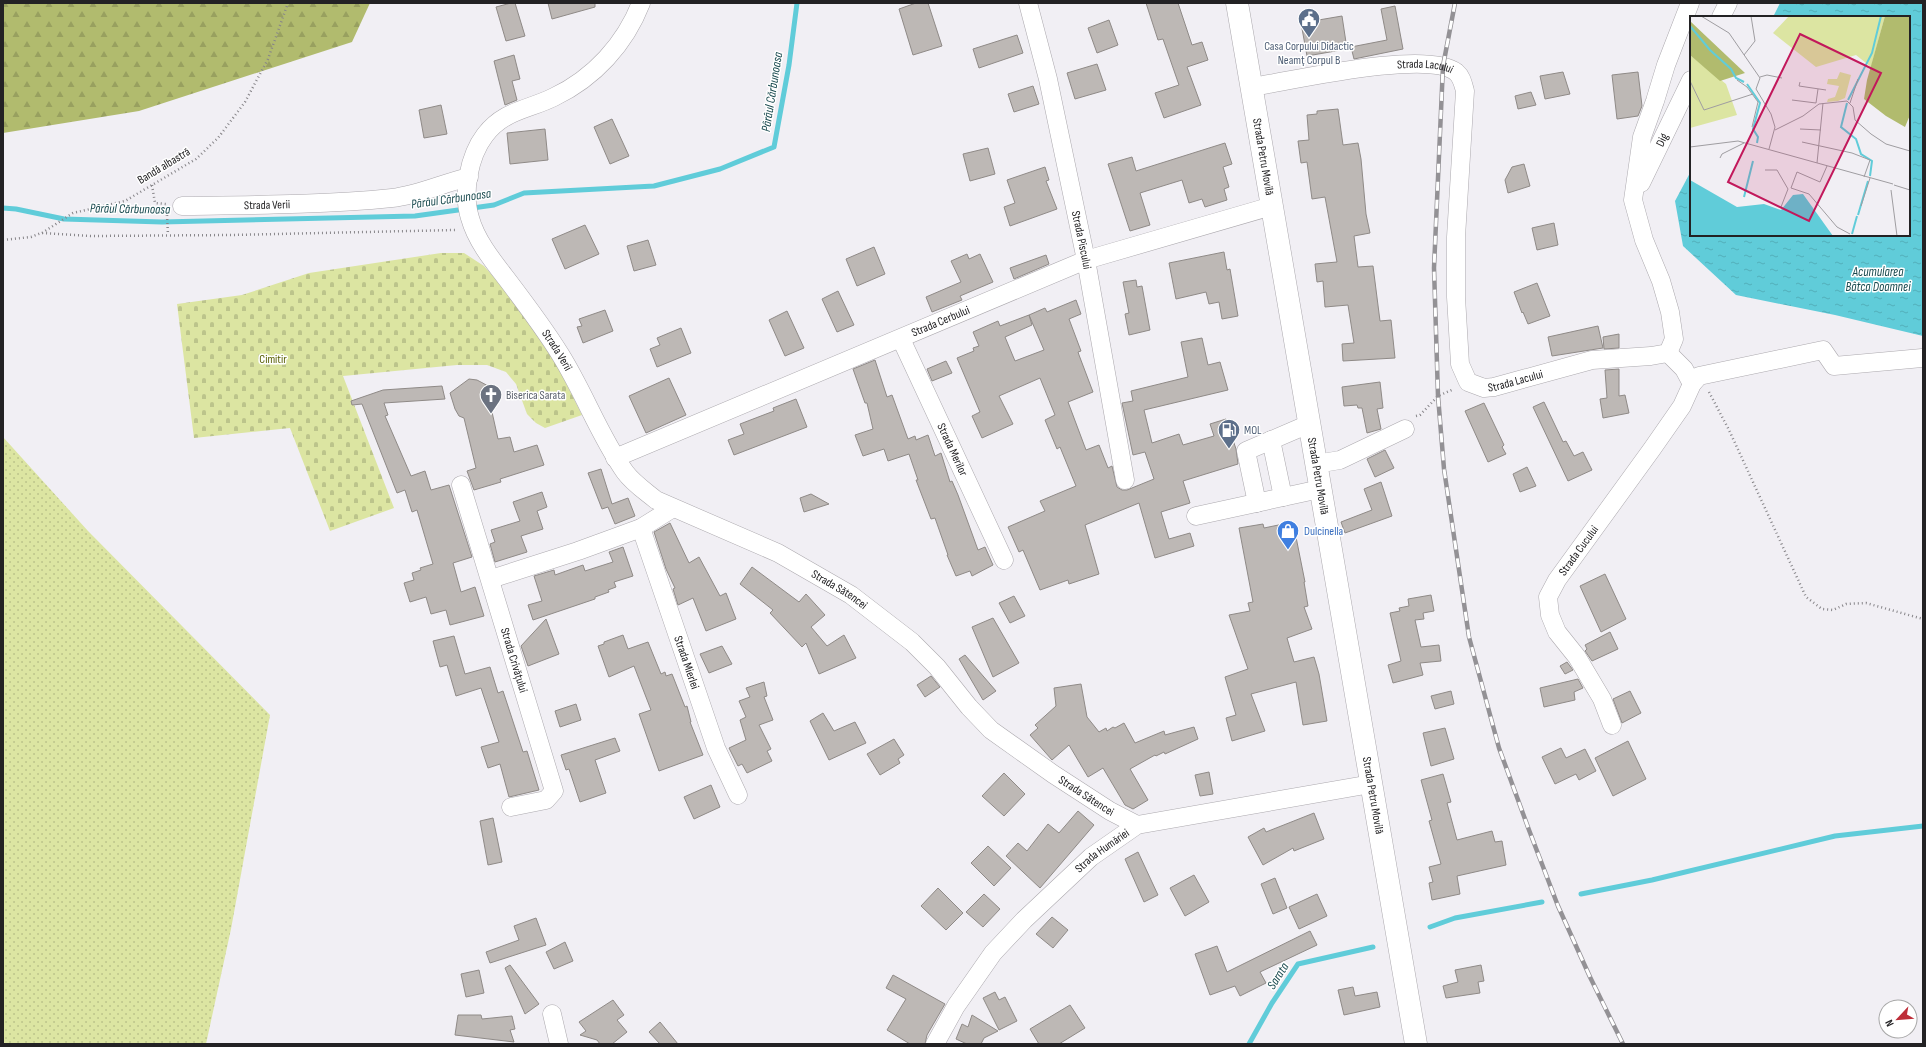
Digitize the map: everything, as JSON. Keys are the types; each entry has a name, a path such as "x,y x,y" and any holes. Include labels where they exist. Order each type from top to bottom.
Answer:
{"main road":[{"name":"Strada Petru Movilă","path":"1237,3 1416,1044"}],"street":[{"name":"Strada Verii","path":"641,3 624,37 616,48 589,74 573,87 553,98 510,114 496,122 484,137 474,155 469,177 467,197 472,224 495,262 560,353 577,381 615,458 627,474 641,488 656,500 674,508"},
{"name":"Strada Piscului","path":"1028,3 1048,79 1086,260 1125,480"},
{"path":"1690,3 1666,65 1642,137 1633,200 1644,240 1661,281 1670,312 1674,339 1668,353 1695,380 1823,350 1834,366 1922,358"},
{"path":"1722,16 1728,3"},
{"name":"Strada Lacului","path":"1252,87 1383,65 1406,63 1423,63 1443,66 1455,71 1461,78 1465,91 1456,237 1456,296 1460,364 1468,382 1484,388 1494,387 1592,360 1651,356 1668,353"},
{"name":"Dig","path":"1633,200 1690,82"},
{"name":"Strada Verii","path":"174,210 393,198 420,193 453,180 469,177"},
{"name":"Strada Cerbului","path":"615,458 1086,260 1272,206"},
{"name":"Strada Merilor","path":"901,339 1004,560"},
{"name":"Strada Cucului","path":"1612,725 1602,699 1577,657 1557,632 1550,616 1548,596 1557,580 1652,450 1682,406 1695,380"},
{"path":"1258,503 1246,450 1309,424"},
{"path":"1316,464 1340,460 1408,424"},
{"path":"1271,440 1283,497"},
{"name":"Strada Crivățului","path":"461,485 491,579 554,791 546,800 511,807"},
{"path":"1196,516 1320,489"},
{"path":"491,579 578,551 640,528 674,508"},
{"name":"Strada Sătencei","path":"674,508 778,553 851,595 912,642 937,667 969,707 991,730 1053,774 1110,810 1138,825"},
{"name":"Strada Mierlei","path":"640,528 716,748 738,795"},
{"name":"Strada Humăriei","path":"935,1044 956,1006 993,953 1024,920 1091,857 1138,825 1372,784"},
{"path":"552,1014 558,1044"}],"path":[{"name":"Bandă albastră","path":"41,233 73,213 125,201 196,159 218,138 245,102 268,59 288,3"},
{"path":"152,185 155,203 174,210 168,227 168,235"},
{"path":"3,240 31,238 41,233 90,236 232,235 419,230 472,224"},
{"path":"1695,380 1729,430 1806,597 1822,609 1833,610 1846,604 1866,603 1923,619"},
{"path":"1408,424 1420,415 1438,396 1461,386"}],"green space":[{"path":"3,3 370,3 352,42 139,111 3,133"},
{"name":"Cimitir","path":"441,253 464,253 484,266 515,301 549,349 582,415 545,428 536,423 527,414 516,384 506,372 487,365 457,365 343,376 394,508 330,531 290,428 194,438 177,304 242,295 309,273"},
{"path":"3,437 88,531 270,715 231,929 206,1044 3,1044"}],"water":[{"name":"Acumularea Bâtca Doamnei","path":"1780,3 1923,3 1923,336 1835,315 1736,295 1683,246 1675,201 1690,173 1690,236 1910,236 1910,16 1774,16"}],"building":[{"path":"515,3 525,36 506,41 496,7"},
{"path":"548,3 595,3 595,7 552,19"},
{"path":"916,3 928,3 942,46 913,55 899,9"},
{"path":"1146,3 1178,3 1192,45 1202,42 1208,60 1187,67 1201,105 1164,118 1155,93 1179,85 1163,39 1158,40"},
{"path":"1395,6 1403,49 1354,59 1351,47 1387,40 1381,9"},
{"path":"1342,16 1347,49 1307,56 1301,23"},
{"path":"1109,20 1118,45 1097,53 1088,28"},
{"path":"1017,35 1023,53 979,68 973,49"},
{"path":"514,55 520,79 512,81 517,100 505,105 494,61"},
{"path":"1097,64 1106,90 1075,99 1067,73"},
{"path":"1563,72 1570,94 1545,99 1540,76"},
{"path":"1638,72 1642,106 1638,116 1617,119 1612,75"},
{"path":"1033,86 1039,104 1014,112 1008,94"},
{"path":"1531,92 1536,105 1518,109 1515,96"},
{"path":"441,105 447,134 424,138 419,110"},
{"path":"1338,109 1343,145 1358,143 1361,159 1366,214 1370,233 1354,236 1358,267 1373,266 1380,321 1391,320 1395,358 1343,361 1342,344 1354,343 1348,305 1325,307 1323,281 1317,282 1315,264 1337,262 1325,197 1312,199 1307,162 1301,163 1298,141 1309,140 1307,115 1317,114 1317,111"},
{"path":"612,119 629,156 610,164 594,127"},
{"path":"545,129 548,160 510,164 507,133"},
{"path":"1225,143 1232,164 1223,167 1229,187 1224,189 1227,200 1205,207 1202,199 1189,203 1182,180 1140,193 1150,225 1130,231 1108,164 1132,157 1136,171"},
{"path":"988,148 995,174 970,181 963,154"},
{"path":"1524,164 1530,186 1508,193 1505,180 1512,167"},
{"path":"1045,167 1049,180 1046,181 1057,209 1010,226 1004,207 1015,203 1007,180"},
{"path":"1554,223 1558,245 1537,250 1532,228"},
{"path":"585,225 599,254 565,269 552,239"},
{"path":"648,240 656,265 634,271 627,246"},
{"path":"874,247 885,274 857,286 846,259"},
{"path":"1224,252 1227,270 1230,269 1238,316 1222,319 1219,302 1209,304 1206,292 1176,299 1169,263"},
{"path":"967,254 969,259 980,254 993,282 960,296 962,300 932,312 926,297 961,282 951,261"},
{"path":"1046,255 1049,264 1014,279 1010,268"},
{"path":"1136,280 1137,287 1142,286 1150,330 1129,335 1125,314 1129,313 1123,282"},
{"path":"1537,283 1550,316 1528,324 1514,292"},
{"path":"838,291 854,325 837,332 822,299"},
{"path":"1076,300 1081,314 1069,319 1081,351 1078,352 1093,392 1068,402 1086,450 1099,445 1108,468 1112,466 1117,487 1122,490 1127,490 1154,479 1145,452 1133,455 1122,403 1133,401 1131,391 1188,377 1181,342 1202,338 1208,365 1220,362 1228,390 1144,410 1152,443 1179,434 1183,445 1214,436 1210,424 1226,419 1236,449 1238,464 1183,481 1190,503 1161,512 1169,539 1190,533 1194,546 1155,558 1139,503 1085,525 1099,574 1069,584 1068,580 1040,590 1023,550 1019,552 1008,527 1045,511 1040,501 1076,486 1060,447 1057,449 1045,420 1055,415 1040,378 999,396 1013,424 982,438 972,416 980,412 957,358 974,351 973,348 979,346 973,332 998,321 1000,326 1045,308 1047,312","holes":["1029,315 1044,350 1015,361 1005,337 1032,325"]},
{"path":"605,310 613,331 583,343 577,327 582,326 579,319"},
{"path":"787,311 804,348 785,356 769,320"},
{"path":"1598,326 1603,348 1552,356 1548,337"},
{"path":"681,328 691,353 657,367 650,349 660,345 657,338"},
{"path":"1619,334 1619,348 1604,349 1603,337"},
{"path":"875,360 887,397 892,395 908,439 915,436 916,440 928,435 935,456 941,453 950,482 952,481 958,495 978,550 985,547 993,565 972,576 970,571 956,576 947,555 935,518 931,519 916,480 918,480 909,454 888,461 884,449 863,456 855,435 873,429 867,403 865,403 853,369"},
{"path":"946,361 952,373 932,381 927,369"},
{"path":"1619,369 1619,396 1625,395 1629,413 1603,418 1600,399 1607,398 1605,370"},
{"path":"669,378 686,415 646,433 629,396"},
{"path":"469,379 477,380 492,388 496,400 493,401 495,408 492,412 498,439 510,437 514,452 537,445 544,465 500,479 501,482 474,490 467,471 476,468 464,418 459,416 455,409 450,393"},
{"path":"1380,382 1383,408 1377,409 1381,429 1367,433 1362,408 1358,408 1357,405 1344,406 1342,387"},
{"path":"442,386 445,399 384,403 388,415 385,416 411,476 425,471 431,490 449,485 472,557 453,563 461,592 475,587 484,616 450,625 446,610 431,614 426,597 410,602 404,583 414,580 412,573 421,570 420,568 433,564 417,510 412,512 405,490 397,493 362,404 352,405 351,401 383,390"},
{"path":"796,399 807,427 734,455 728,440 744,434 740,424 774,411 773,408"},
{"path":"1544,402 1563,442 1566,441 1574,456 1583,452 1592,470 1568,481 1533,407"},
{"path":"1484,403 1504,445 1502,447 1506,454 1488,462 1465,411"},
{"path":"1385,450 1394,468 1375,477 1367,459"},
{"path":"1527,467 1536,486 1520,492 1513,474"},
{"path":"601,469 612,504 628,498 635,516 615,524 608,507 602,509 588,473"},
{"path":"1381,482 1392,516 1345,533 1341,522 1372,510 1364,489"},
{"path":"542,492 547,507 537,511 543,529 521,536 527,552 495,562 490,544 495,542 491,530 520,521 513,502"},
{"path":"811,494 829,504 804,512 800,498"},
{"path":"1293,522 1305,582 1308,606 1304,607 1312,629 1287,638 1294,662 1314,657 1319,674 1327,721 1303,725 1296,682 1251,694 1265,731 1232,741 1226,718 1236,715 1225,677 1248,669 1229,615 1250,611 1248,603 1253,602 1239,528 1263,524 1264,528"},
{"path":"670,523 689,563 699,557 720,596 726,593 736,619 706,631 693,598 678,605 673,589 675,588 666,569 654,532"},
{"path":"623,547 633,576 614,582 616,587 608,590 609,592 595,597 595,599 533,620 528,605 542,601 534,576 554,570 555,575 583,565 585,571 613,562 609,552"},
{"path":"752,567 799,602 806,594 825,615 811,627 827,646 844,635 856,658 819,674 806,643 802,647 770,613 773,610 740,584"},
{"path":"1605,574 1626,619 1601,632 1580,586"},
{"path":"1431,595 1434,611 1423,613 1424,619 1415,620 1421,647 1439,645 1441,661 1420,663 1423,675 1393,683 1388,665 1401,661 1390,613 1400,611 1399,608 1409,606 1408,599"},
{"path":"1014,596 1025,616 1010,623 999,603"},
{"path":"993,618 1019,663 993,677 972,627"},
{"path":"546,619 559,654 528,666 521,646"},
{"path":"1610,632 1618,649 1592,661 1585,651 1587,649 1585,645"},
{"path":"623,635 628,649 648,642 661,674 665,672 666,676 672,674 685,707 687,706 690,722 703,755 659,771 639,714 651,710 634,666 609,677 598,646 604,644 604,642"},
{"path":"454,636 465,674 490,667 498,693 503,691 523,752 527,751 539,790 509,797 500,764 488,768 481,747 499,742 481,688 456,696 447,665 440,667 433,641"},
{"path":"722,646 732,664 709,673 700,654"},
{"path":"965,655 996,691 983,700 959,659"},
{"path":"1567,662 1573,670 1565,674 1560,666"},
{"path":"931,676 940,687 925,697 917,685"},
{"path":"1578,679 1583,688 1574,692 1575,700 1544,707 1540,688"},
{"path":"764,682 767,696 764,697 773,720 759,725 771,749 767,751 772,761 747,773 742,764 738,766 729,748 746,740 740,720 746,717 739,701 750,697 746,688"},
{"path":"1081,684 1087,717 1099,732 1106,728 1107,731 1124,723 1135,743 1164,731 1165,735 1194,727 1198,739 1165,754 1164,752 1156,756 1155,755 1130,769 1148,800 1133,809 1125,805 1103,768 1088,777 1069,745 1052,760 1030,735 1038,728 1035,725 1056,706 1054,688"},
{"path":"1451,691 1454,704 1435,709 1431,696"},
{"path":"1630,691 1641,713 1622,723 1613,699"},
{"path":"576,704 581,720 560,727 555,711"},
{"path":"823,713 834,731 855,722 866,743 829,760 810,721"},
{"path":"1445,728 1454,759 1431,766 1423,733"},
{"path":"615,738 620,751 595,760 606,793 580,802 569,769 566,770 561,755"},
{"path":"894,739 904,755 898,759 900,763 880,775 867,754"},
{"path":"1628,741 1646,779 1613,796 1595,758"},
{"path":"1561,748 1566,758 1585,749 1596,771 1579,780 1576,774 1555,784 1542,757"},
{"path":"1209,772 1213,794 1200,796 1195,775"},
{"path":"1004,773 1025,794 1004,816 982,796"},
{"path":"1443,774 1451,802 1447,803 1457,840 1492,831 1495,842 1502,841 1506,865 1457,876 1460,894 1432,900 1429,883 1433,882 1429,867 1441,864 1429,821 1432,820 1421,780"},
{"path":"711,785 720,807 694,819 684,797"},
{"path":"1078,811 1094,825 1040,888 1006,856 1018,843 1027,851 1048,824 1059,833"},
{"path":"1314,813 1324,839 1294,851 1293,848 1263,865 1248,837 1264,828 1266,832"},
{"path":"493,818 502,862 488,865 480,821"},
{"path":"988,846 1011,868 994,886 971,863"},
{"path":"1138,852 1158,895 1144,902 1125,859"},
{"path":"1194,875 1209,902 1185,916 1170,888"},
{"path":"1275,878 1287,908 1273,914 1261,884"},
{"path":"938,888 963,913 946,930 921,906"},
{"path":"984,894 1000,909 983,927 966,912"},
{"path":"1317,894 1327,916 1299,929 1289,907"},
{"path":"1052,917 1068,930 1053,948 1036,934"},
{"path":"536,918 546,945 490,963 486,952 519,940 514,926"},
{"path":"1310,931 1317,945 1260,972 1266,983 1240,996 1235,986 1210,995 1195,954 1217,946 1227,972"},
{"path":"565,942 573,961 554,969 546,952"},
{"path":"510,965 539,1004 525,1014 505,968"},
{"path":"1481,965 1484,981 1478,982 1480,993 1446,998 1443,986 1458,982 1455,970"},
{"path":"479,970 484,993 466,997 461,974"},
{"path":"893,975 945,1004 927,1035 925,1044 910,1044 887,1030 906,999 886,988"},
{"path":"1353,987 1355,996 1377,992 1380,1007 1344,1015 1338,990"},
{"path":"995,992 999,1000 1005,997 1017,1021 999,1030 983,998"},
{"path":"613,1000 624,1015 617,1020 627,1032 612,1044 600,1044 597,1040 580,1035 586,1031 579,1022"},
{"path":"1070,1005 1085,1028 1059,1044 1039,1044 1030,1029"},
{"path":"458,1015 481,1015 482,1019 512,1016 515,1029 510,1030 514,1042 455,1035"},
{"path":"972,1015 998,1031 984,1038 981,1044 967,1044 956,1039 962,1024 968,1027"},
{"path":"660,1022 678,1044 660,1044 649,1032"}],"waterway":[{"name":"Pârâul Cărbunoasa","path":"3,208 16,209 64,219 162,222 415,216 494,205 524,193 654,186 720,169 774,147 789,65 797,3"},
{"path":"1581,894 1652,880 1835,836 1923,826"},
{"path":"1430,927 1455,918 1542,902"},
{"name":"Sarata","path":"1249,1044 1272,1003 1298,964 1373,947"}],"railway":[{"path":"1455,3 1443,66 1434,268 1438,396 1444,469 1469,637 1499,748 1529,830 1558,906 1590,977 1623,1044"}],"place":[{"name":"Casa Corpului Didactic Neamţ Corpul B","path":"1309,38"},
{"name":"Biserica Sarata","path":"491,414"},
{"name":"MOL","path":"1229,450"},
{"name":"Dulcinella","path":"1288,550"}]}
